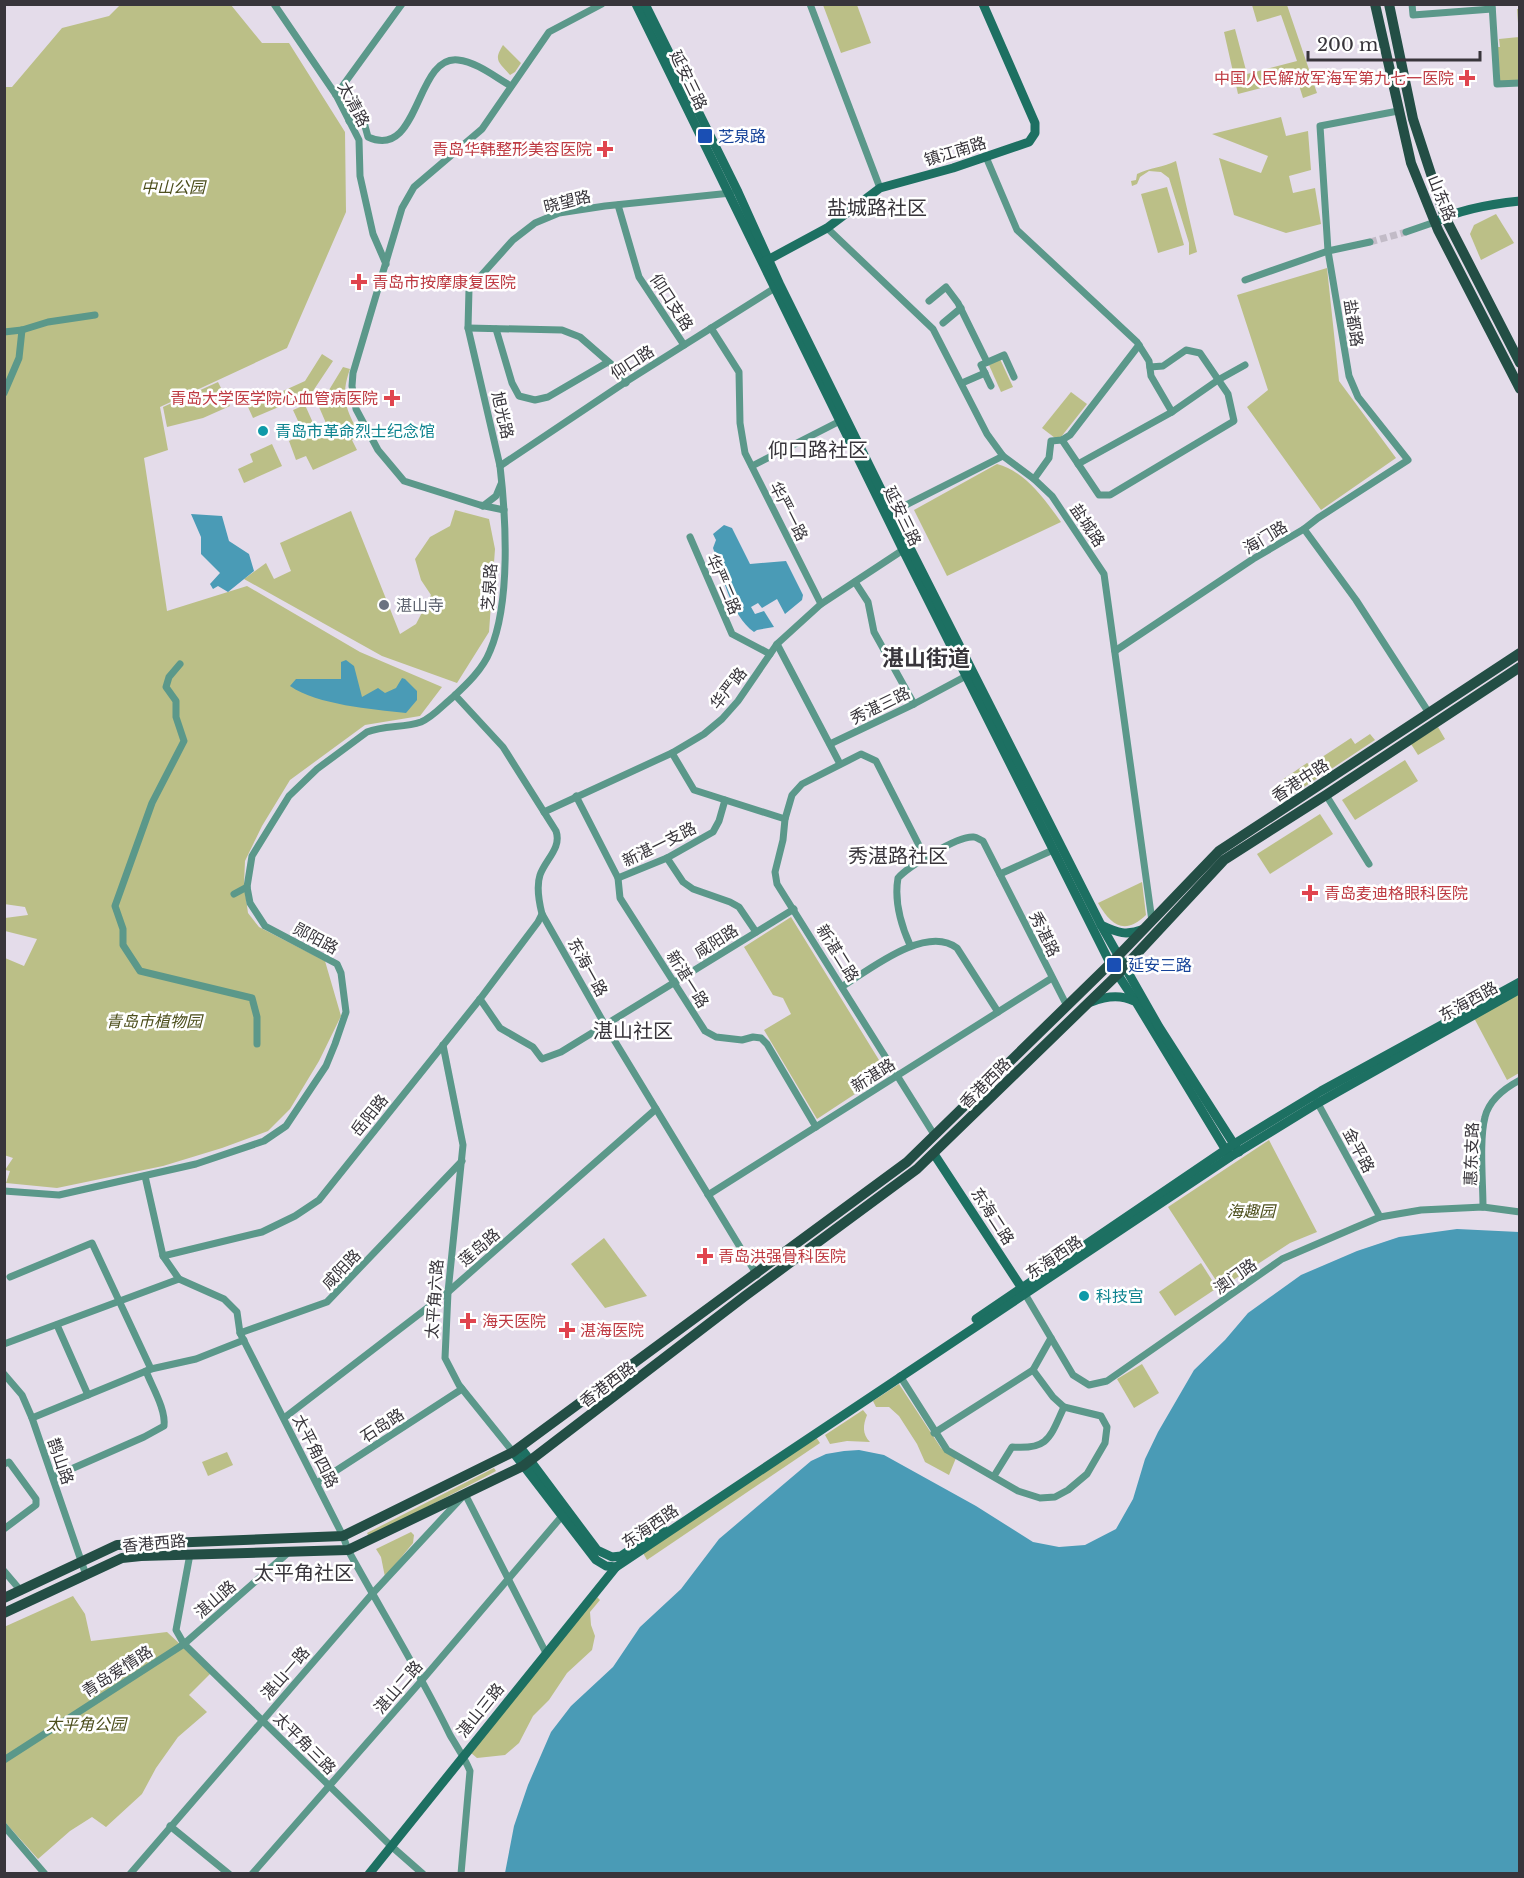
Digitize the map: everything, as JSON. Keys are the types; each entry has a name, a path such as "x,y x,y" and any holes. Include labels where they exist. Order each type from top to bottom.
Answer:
{"main road":[{"name":"延安三路","path":"636,4 733,193"},
{"name":"延安三路","path":"645,4 765,262 1053,850 1114,960 1237,1148"},
{"name":"镇江南路","path":"765,262 827,228 880,188 1029,142 1035,133 1035,123 983,4"},
{"name":"山东路","path":"1375,4 1411,163 1435,222 1520,388"},
{"name":"山东路","path":"1389,4 1413,119 1445,217 1520,363"},
{"path":"1435,222 1445,217 1498,203 1520,201"},
{"name":"延安三路","path":"843,419 892,512 906,548"},
{"name":"香港中路","path":"1114,960 1219,851 1520,653"},
{"name":"香港中路","path":"1121,971 1224,860 1520,667"},
{"name":"延安三路","path":"969,675 1101,925 1114,960"},
{"path":"1101,925 1115,932 1130,934 1148,925"},
{"name":"香港西路","path":"4,1598 117,1545 344,1536 516,1450 907,1162 1114,960"},
{"name":"延安三路","path":"1121,971 1136,1002 1227,1154"},
{"name":"香港西路","path":"4,1613 122,1558 348,1550 526,1464 917,1169 1121,971"},
{"name":"东海西路","path":"616,1567 1227,1154 1316,1099 1520,982"},
{"name":"东海西路","path":"1316,1099 1520,989"},
{"path":"1091,1002 1114,996 1136,1002"},
{"name":"东海二路","path":"934,1154 1024,1291"},
{"name":"东海西路","path":"526,1464 597,1550 612,1557 621,1556 1024,1291"},
{"path":"516,1450 596,1560 606,1566 616,1567"},
{"name":"湛山三路","path":"369,1874 390,1845 616,1567"}],"street":[{"name":"太清路","path":"274,4 336,94 358,140 360,176 373,234 386,264"},
{"path":"336,94 402,4"},
{"path":"504,510 483,506 404,481 378,450 358,414 352,379 402,208 414,187 482,129 549,32 602,4"},
{"path":"810,4 880,188"},
{"path":"1412,4 1413,15 1492,7 1497,84 1520,83"},
{"path":"349,121 362,115 368,137 377,142 389,140 408,124 435,69 444,62 457,60 472,64 512,86"},
{"name":"盐都路","path":"1304,529 1408,460 1358,397 1349,376 1328,252 1320,126 1398,111"},
{"path":"986,157 1017,230 1139,345 1149,361 1151,376 1172,412"},
{"name":"晓望路","path":"468,328 469,289 513,240 535,223 560,213 733,193"},
{"name":"仰口支路","path":"618,205 639,277 684,345"},
{"path":"1406,232 1435,222"},
{"name":"盐城路","path":"827,228 933,329 987,434 1003,456 1052,496 1104,574 1148,925"},
{"path":"1245,280 1328,252 1370,242"},
{"name":"仰口路","path":"501,466 777,286"},
{"path":"929,301 946,287 961,308 987,362"},
{"path":"943,323 961,308"},
{"path":"4,332 95,315"},
{"path":"468,328 561,330 580,337 619,371 626,383"},
{"name":"旭光路","path":"468,328 501,466 504,510"},
{"name":"华严一路","path":"711,328 739,372 740,423 745,453 821,604"},
{"path":"496,329 512,383 519,396 535,400 548,397 608,362"},
{"path":"4,393 19,358 22,330"},
{"path":"1034,479 1049,458 1051,441 1062,440 1070,435 1139,345"},
{"path":"1062,440 1099,495 1110,495 1234,421 1228,394 1200,353 1186,350 1163,366 1150,368"},
{"path":"991,387 981,365 987,362 1004,355 1014,377"},
{"path":"1078,464 1172,412 1218,380 1245,365"},
{"path":"962,383 984,373"},
{"path":"752,466 843,419"},
{"path":"892,512 1003,456"},
{"path":"483,506 496,496 502,481"},
{"name":"芝泉路","path":"455,694 477,673 490,653 500,625 503,596 504,510"},
{"name":"海门路","path":"1115,651 1253,559 1304,529 1356,600 1429,713"},
{"name":"华严二路","path":"690,537 732,634 770,654"},
{"name":"华严路","path":"544,812 672,753 704,734 738,701 777,644 821,604 906,548"},
{"path":"855,582 868,602 874,633 914,704"},
{"path":"777,644 830,744 837,766"},
{"path":"180,664 169,677 166,687 177,701 177,717 184,741 152,803 115,906 123,929 123,945 140,971 252,998 257,1017 257,1044"},
{"name":"秀湛三路","path":"830,744 969,675"},
{"path":"234,894 247,887 252,856 289,796 317,769 367,732 376,728 421,722 455,694"},
{"name":"东海一路","path":"455,694 503,747 556,831 558,841 540,876 539,893 542,914 605,1025 763,1283"},
{"path":"672,753 694,790 785,819"},
{"name":"新湛二路","path":"925,857 876,761 861,754 797,788 788,802 783,840 775,872 777,884 935,1136"},
{"path":"1326,795 1369,864"},
{"name":"新湛一路","path":"576,796 618,878 620,898 705,1031 716,1037 742,1040 753,1037 761,1038 767,1044 816,1127"},
{"name":"新湛一支路","path":"618,878 667,858 713,832 725,800"},
{"name":"秀湛路","path":"910,945 898,906 898,879 925,857 962,839 974,837 983,841 1068,1006"},
{"path":"1000,873 1053,850"},
{"path":"667,858 683,882 693,889 730,902 739,908 756,932"},
{"name":"郧阳路","path":"4,1191 59,1196 196,1164 264,1141 286,1126 326,1066 344,1021 346,1001 337,964 265,926 250,903 247,887"},
{"name":"咸阳路","path":"480,999 500,1028 532,1047 542,1059 561,1053 794,909"},
{"name":"岳阳路","path":"163,1256 262,1232 295,1216 319,1200 480,999 542,914"},
{"path":"843,986 910,945 939,940 950,943 963,955 998,1012"},
{"name":"新湛路","path":"708,1195 1052,978"},
{"name":"太平角六路","path":"444,1045 463,1145 448,1292 446,1358 462,1389 501,1437 516,1450"},
{"name":"惠东支路","path":"1483,1207 1485,1116 1494,1100 1507,1087 1520,1080"},
{"name":"金平路","path":"1316,1099 1380,1217"},
{"name":"莲岛路","path":"284,1418 448,1292 656,1109"},
{"name":"咸阳路","path":"240,1333 327,1302 462,1161"},
{"path":"4,1344 179,1279 163,1256 145,1176"},
{"name":"澳门路","path":"1024,1291 1073,1375 1089,1385 1107,1381 1282,1260 1380,1217 1421,1210 1483,1207 1520,1212"},
{"path":"10,1277 92,1243 120,1301 148,1370 164,1420 164,1426 144,1437 53,1477"},
{"name":"太平角四路","path":"179,1279 224,1299 237,1312 240,1333 344,1536 348,1550 423,1679 457,1748 463,1755 470,1771 461,1874"},
{"path":"57,1325 88,1395"},
{"path":"934,1433 1033,1370 1043,1356 1050,1338"},
{"path":"32,1418 148,1370 196,1359 244,1340"},
{"path":"900,1376 934,1433 947,1450 1018,1491 1040,1498 1055,1497 1068,1490 1087,1474 1105,1443 1107,1427 1101,1416 1064,1407 1053,1397 1033,1370"},
{"name":"鹊山路","path":"4,1374 22,1395 32,1418 86,1575"},
{"name":"石岛路","path":"317,1484 462,1389"},
{"path":"994,1476 1012,1447 1039,1446 1046,1441 1064,1407"},
{"path":"4,1464 9,1462 36,1499 36,1505 4,1529"},
{"path":"465,1494 546,1653"},
{"name":"湛山一路","path":"130,1874 372,1594 465,1494"},
{"name":"湛山二路","path":"252,1874 562,1516"},
{"name":"湛山路","path":"184,1644 290,1551"},
{"path":"184,1644 177,1630 190,1554"},
{"path":"4,1571 21,1591"},
{"name":"太平角三路","path":"184,1644 390,1845 423,1874"},
{"name":"青岛爱情路","path":"4,1760 184,1644"},
{"path":"4,1826 45,1874"},
{"path":"170,1826 228,1874"}],"green space":[{"path":"120,5 231,5 262,43 289,43 345,132 346,212 287,348 160,407 168,450 144,458 167,611 247,586 360,652 442,687 420,716 365,725 290,780 262,826 245,861 244,884 248,913 259,927 325,961 341,1016 319,1061 290,1109 268,1131 222,1148 163,1166 57,1188 6,1183 10,1171 5,1170 13,1158 4,1155 5,958 24,966 37,939 5,931 5,918 28,915 25,907 4,904 5,87 12,87 62,28 109,16"},
{"path":"823,5 857,5 871,43 841,53"},
{"path":"1252,5 1287,5 1317,93 1303,98 1297,79 1238,94 1224,32 1235,29 1247,74 1297,61 1281,15 1257,22"},
{"path":"1517,9 1519,9 1519,37"},
{"path":"1519,37 1519,81 1500,82 1497,47 1500,47 1499,39"},
{"path":"503,45 521,63 510,75 500,64 498,58"},
{"path":"1281,117 1286,136 1308,131 1311,170 1289,176 1293,193 1315,188 1321,224 1286,233 1234,215 1219,158 1261,173 1268,156 1212,134"},
{"path":"1176,161 1197,252 1189,255 1189,243 1169,178 1161,172 1149,171 1140,177 1137,184 1132,186 1131,181 1136,180 1137,174 1146,170"},
{"path":"1167,187 1184,245 1158,253 1141,194"},
{"path":"1496,214 1514,243 1481,260 1470,234 1474,225"},
{"path":"1327,268 1339,381 1396,458 1321,510 1247,407 1268,390 1237,295"},
{"path":"322,354 333,361 313,391 289,403 283,391 305,381"},
{"path":"1000,359 1013,387 1001,392 989,365"},
{"path":"343,367 350,369 345,396 348,411 360,435 352,440 357,450 313,470 306,456 296,460 289,441 304,434 293,410 305,405 318,434 329,430 316,400 329,390"},
{"path":"218,382 230,406 203,418 167,427 163,407"},
{"path":"1071,392 1087,404 1061,437 1055,438 1042,428"},
{"path":"276,394 281,406 253,418 248,407"},
{"path":"272,444 282,466 244,483 238,469 253,462 250,454"},
{"path":"997,464 1017,473 1025,480 1061,522 947,576 914,510"},
{"path":"455,510 489,519 495,549 489,632 457,683 382,656 244,579 266,563 274,579 291,571 280,543 351,511 400,634 416,624 431,595 421,580 415,559 430,537 450,526"},
{"path":"1438,727 1445,739 1418,755 1411,744"},
{"path":"1370,734 1375,740 1292,795 1282,780 1351,738 1355,744"},
{"path":"1405,760 1418,781 1355,820 1342,800"},
{"path":"1320,814 1333,834 1270,874 1257,854"},
{"path":"1142,882 1146,915 1131,925 1119,925 1113,922 1098,903"},
{"path":"791,917 887,1073 817,1119 764,1030 791,1014 783,998 773,995 744,947"},
{"path":"1519,994 1519,1073 1507,1080 1474,1018"},
{"name":"海趣园","path":"1269,1140 1317,1232 1290,1243 1221,1288 1168,1207"},
{"path":"604,1238 647,1296 605,1308 571,1264"},
{"path":"1201,1263 1217,1288 1175,1316 1159,1292"},
{"path":"1142,1364 1159,1393 1134,1408 1117,1379"},
{"path":"899,1384 941,1448 956,1458 949,1475 925,1462 917,1444 899,1416 889,1407 876,1407 873,1401"},
{"path":"863,1410 867,1415 864,1433 870,1442 847,1441 830,1444 825,1435"},
{"path":"816,1437 820,1443 647,1560 643,1553"},
{"path":"227,1452 233,1465 208,1476 202,1462"},
{"path":"494,1468 496,1471 369,1537 367,1533"},
{"path":"411,1532 414,1535 413,1543 385,1577 381,1557 376,1549"},
{"name":"太平角公园","path":"73,1596 85,1614 91,1641 167,1632 211,1673 189,1695 207,1712 178,1737 156,1768 142,1794 106,1827 92,1817 70,1831 38,1859 5,1822 4,1627"},
{"path":"596,1596 600,1600 590,1612 595,1636 592,1650 567,1673 549,1700 533,1716 519,1743 505,1755 477,1758 471,1753"}],"water":[{"path":"191,514 222,516 229,541 249,554 254,571 228,592 218,586 213,589 210,584 220,573 201,554 201,537"},
{"path":"724,525 732,528 750,564 786,561 803,595 802,600 785,614 777,599 762,608 758,603 751,607 755,614 764,611 774,627 754,632 739,616 733,605 713,548 716,540 713,534"},
{"path":"346,660 354,666 362,697 378,688 385,693 396,688 402,678 417,691 417,700 406,713 330,702 315,698 290,686 296,679 341,679 341,662"},
{"path":"1457,1229 1519,1232 1519,1873 505,1873 514,1826 528,1785 551,1732 571,1706 613,1667 640,1627 681,1589 719,1539 811,1461 826,1454 844,1451 859,1450 884,1455 976,1506 1033,1542 1059,1547 1085,1545 1116,1529 1133,1499 1145,1459 1158,1432 1194,1370 1225,1340 1248,1313 1301,1275 1357,1251 1399,1237"}],"tunnel":[{"path":"1370,242 1406,232"}],"place":[{"name":"中国人民解放军海军第九七一医院","path":"1467,78"},
{"name":"芝泉路","path":"705,136"},
{"name":"青岛华韩整形美容医院","path":"605,149"},
{"name":"青岛市按摩康复医院","path":"359,282"},
{"name":"青岛大学医学院心血管病医院","path":"392,398"},
{"name":"青岛市革命烈士纪念馆","path":"263,431"},
{"name":"湛山寺","path":"384,605"},
{"name":"青岛麦迪格眼科医院","path":"1310,893"},
{"name":"延安三路","path":"1114,965"},
{"name":"青岛洪强骨科医院","path":"705,1256"},
{"name":"科技宫","path":"1084,1296"},
{"name":"海天医院","path":"468,1321"},
{"name":"湛海医院","path":"567,1330"}],"district":[{"name":"盐城路社区","path":"877,208"},
{"name":"仰口路社区","path":"818,450"},
{"name":"湛山街道","path":"926,658"},
{"name":"秀湛路社区","path":"898,856"},
{"name":"湛山社区","path":"633,1031"},
{"name":"太平角社区","path":"304,1573"}],"park label":[{"name":"中山公园","path":"173,187"},
{"name":"青岛市植物园","path":"154,1021"}]}
